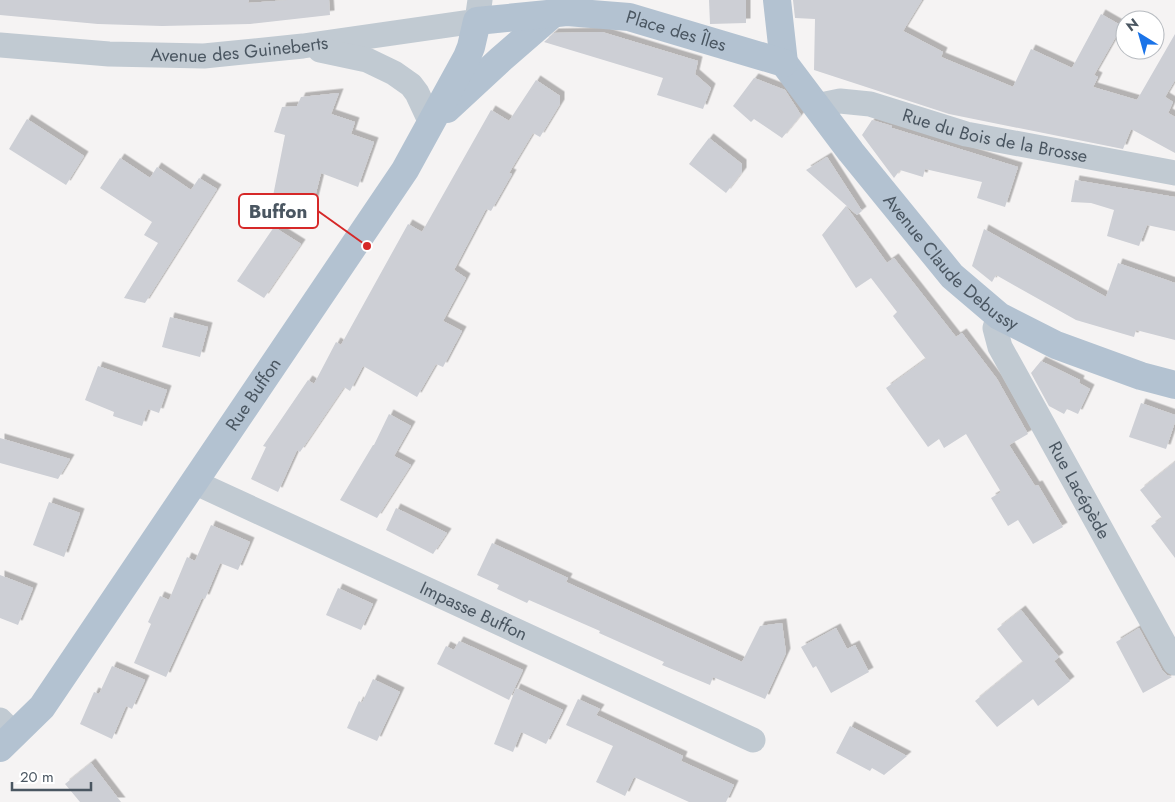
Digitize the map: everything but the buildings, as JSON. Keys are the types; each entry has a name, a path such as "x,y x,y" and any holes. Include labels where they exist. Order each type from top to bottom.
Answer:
{"main road":[{"path":"777,0 784,63"},
{"path":"431,123 557,8"},
{"name":"Place des Îles","path":"478,10 557,8 629,17 784,63"},
{"name":"Rue Buffon","path":"5,734 42,707 405,170 467,57 471,47 478,10"},
{"name":"Avenue Claude Debussy","path":"784,63 851,152 952,276 999,316 1056,344 1141,376 1175,386"}],"street":[{"name":"Avenue des Guineberts","path":"0,45 110,54 204,56 302,46 478,10"},
{"path":"302,46 367,60 394,73 411,85 418,93 431,123"},
{"name":"Rue du Bois de la Brosse","path":"816,106 840,101 870,104 966,134 1175,172"},
{"name":"Rue Lacépède","path":"999,316 995,328 1000,348 1175,663"},
{"name":"Impasse Buffon","path":"194,482 753,740"}],"place":[{"name":"Buffon","path":"367,246"}]}
